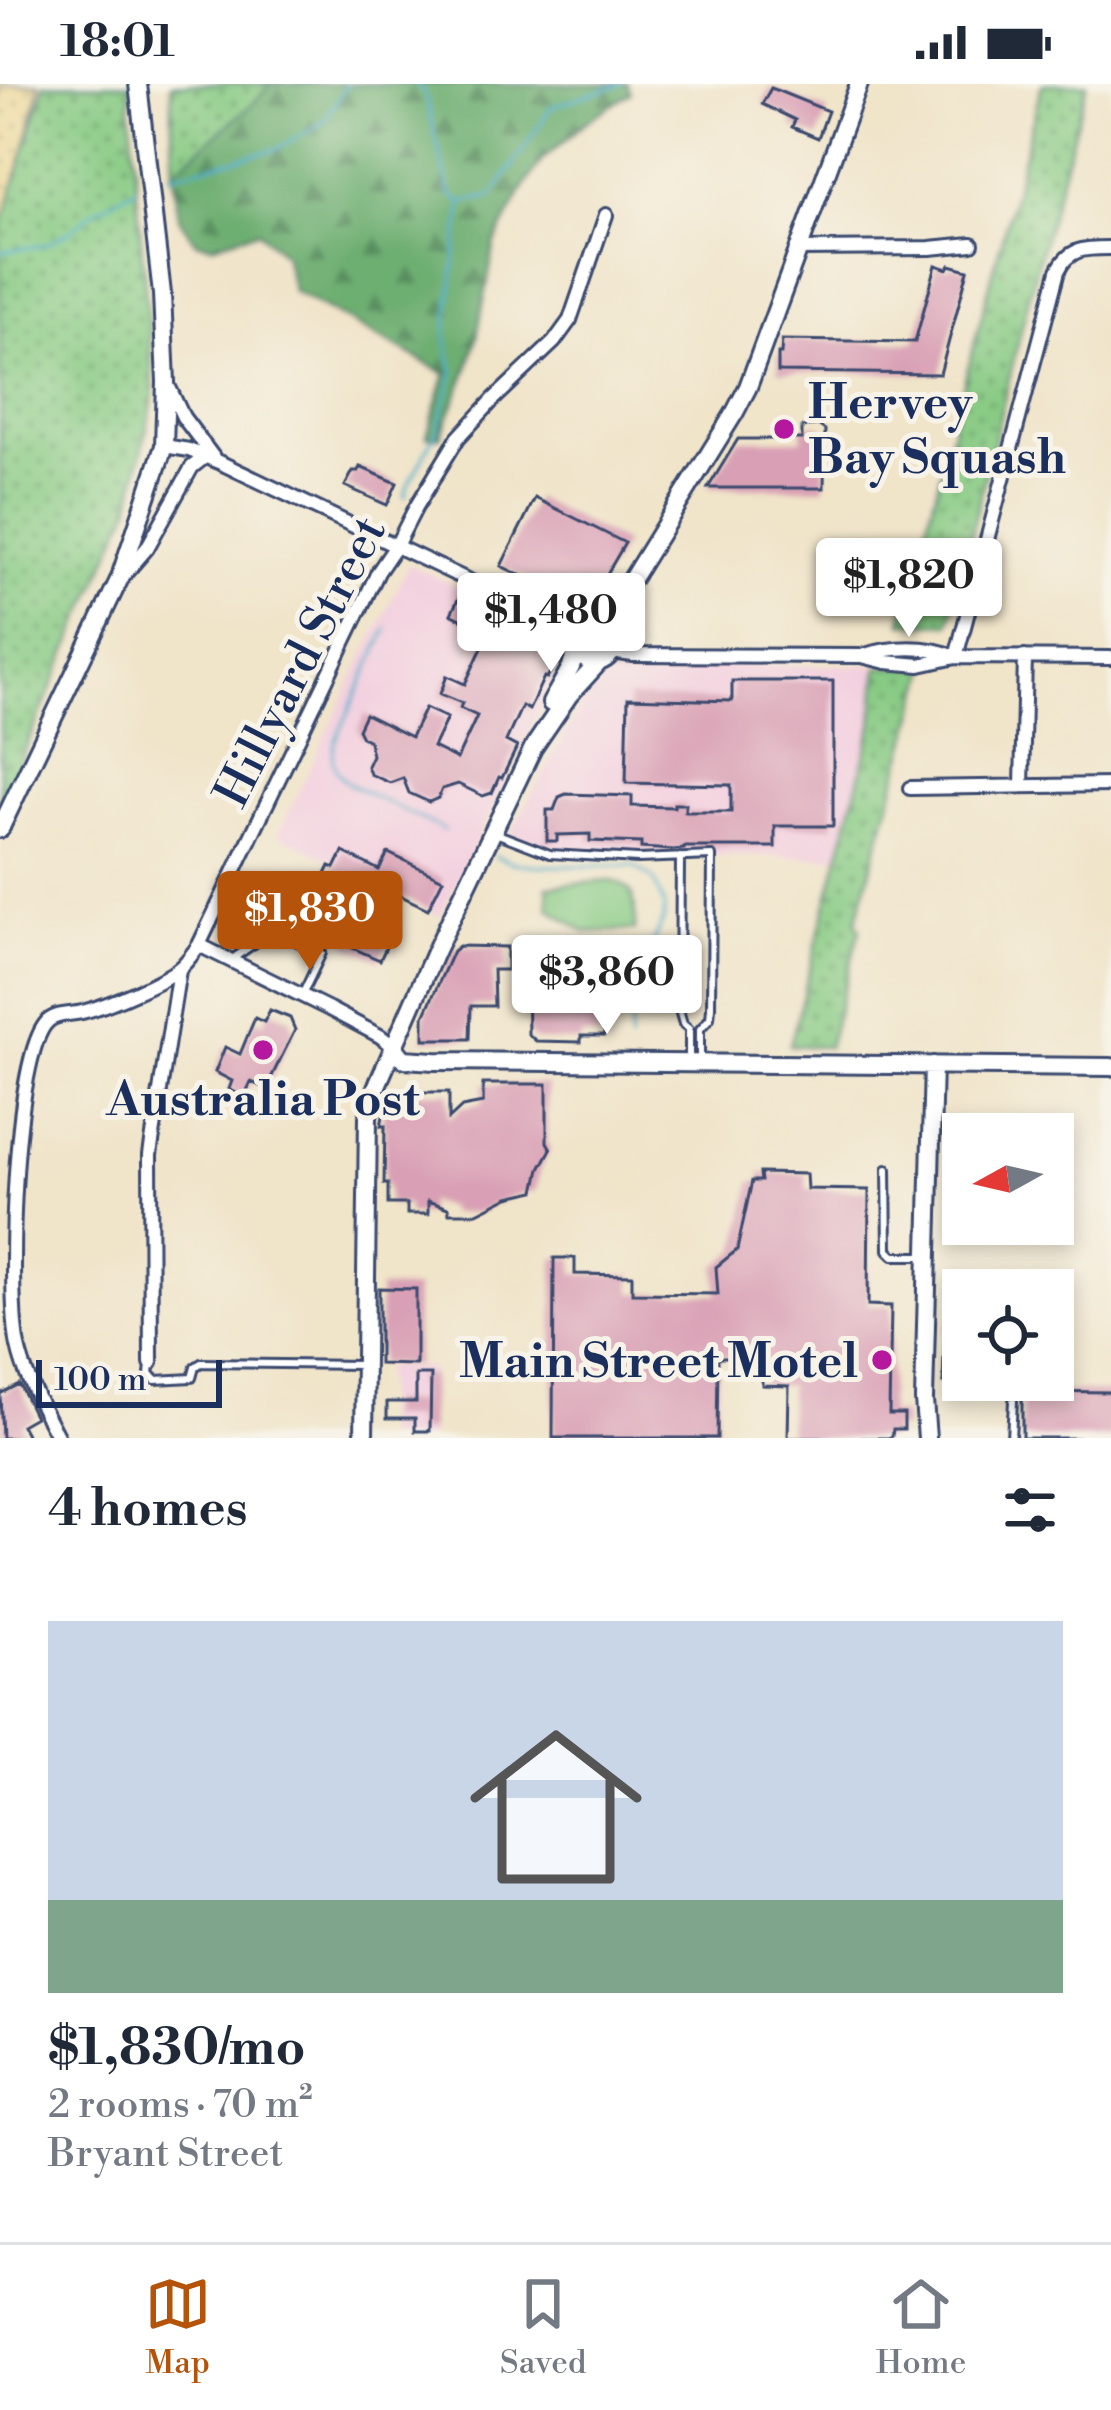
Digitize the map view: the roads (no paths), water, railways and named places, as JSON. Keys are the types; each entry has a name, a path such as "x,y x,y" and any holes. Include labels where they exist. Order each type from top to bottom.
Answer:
{"street":[{"path":"0,829 119,580 164,446 162,294 138,84"},
{"path":"542,732 545,713 571,668 582,636 622,595 748,387 859,84"},
{"name":"Hillyard Street","path":"58,1438 16,1341 13,1207 20,1134 35,1044 42,1028 53,1016 85,1011 179,970 199,945 377,573 458,438 570,320 606,215"},
{"path":"798,249 972,244"},
{"path":"956,657 1058,271 1072,251 1111,248"},
{"path":"166,382 211,458"},
{"path":"164,446 211,458 574,628 582,636 589,661 608,649 633,656 862,656 920,665 956,657 1111,658"},
{"path":"119,580 147,548 192,467 211,458"},
{"path":"364,1438 372,1096 542,732 608,649 622,595"},
{"path":"582,636 603,626 608,649"},
{"path":"1022,786 1025,657"},
{"path":"910,788 1111,785"},
{"path":"199,945 380,1036 408,1060 1111,1067"},
{"path":"151,1363 150,1154 179,970"},
{"path":"927,1438 924,1400 933,1065"}],"lane":[{"path":"493,832 550,854 638,859 712,856 711,1008 710,1018 700,1029 694,1062"},
{"path":"680,857 679,1010 683,1024 700,1029"},
{"path":"231,960 279,933 322,953 302,996"},
{"path":"689,1029 694,1062"},
{"path":"887,1169 888,1250 894,1256 928,1256"},
{"path":"151,1363 149,1373 155,1380 192,1378 194,1367 201,1363 364,1365"},
{"path":"1011,1438 1013,1401"}],"waterway":[{"path":"170,175 277,149 323,123 347,84"},
{"path":"417,84 425,95 450,194 462,203 493,196 551,107 622,84"},
{"path":"0,252 45,245 136,188"},
{"path":"405,497 437,430 453,372 446,336 462,204"},
{"path":"387,629 335,742 335,767 351,785 444,830"},
{"path":"495,856 541,866 634,866 654,880 664,919 633,986 630,1041"}],"place":[{"name":"Hervey Bay Squash","path":"784,429"},
{"name":"Australia Post","path":"263,1050"},
{"name":"Main Street Motel","path":"882,1360"}]}
